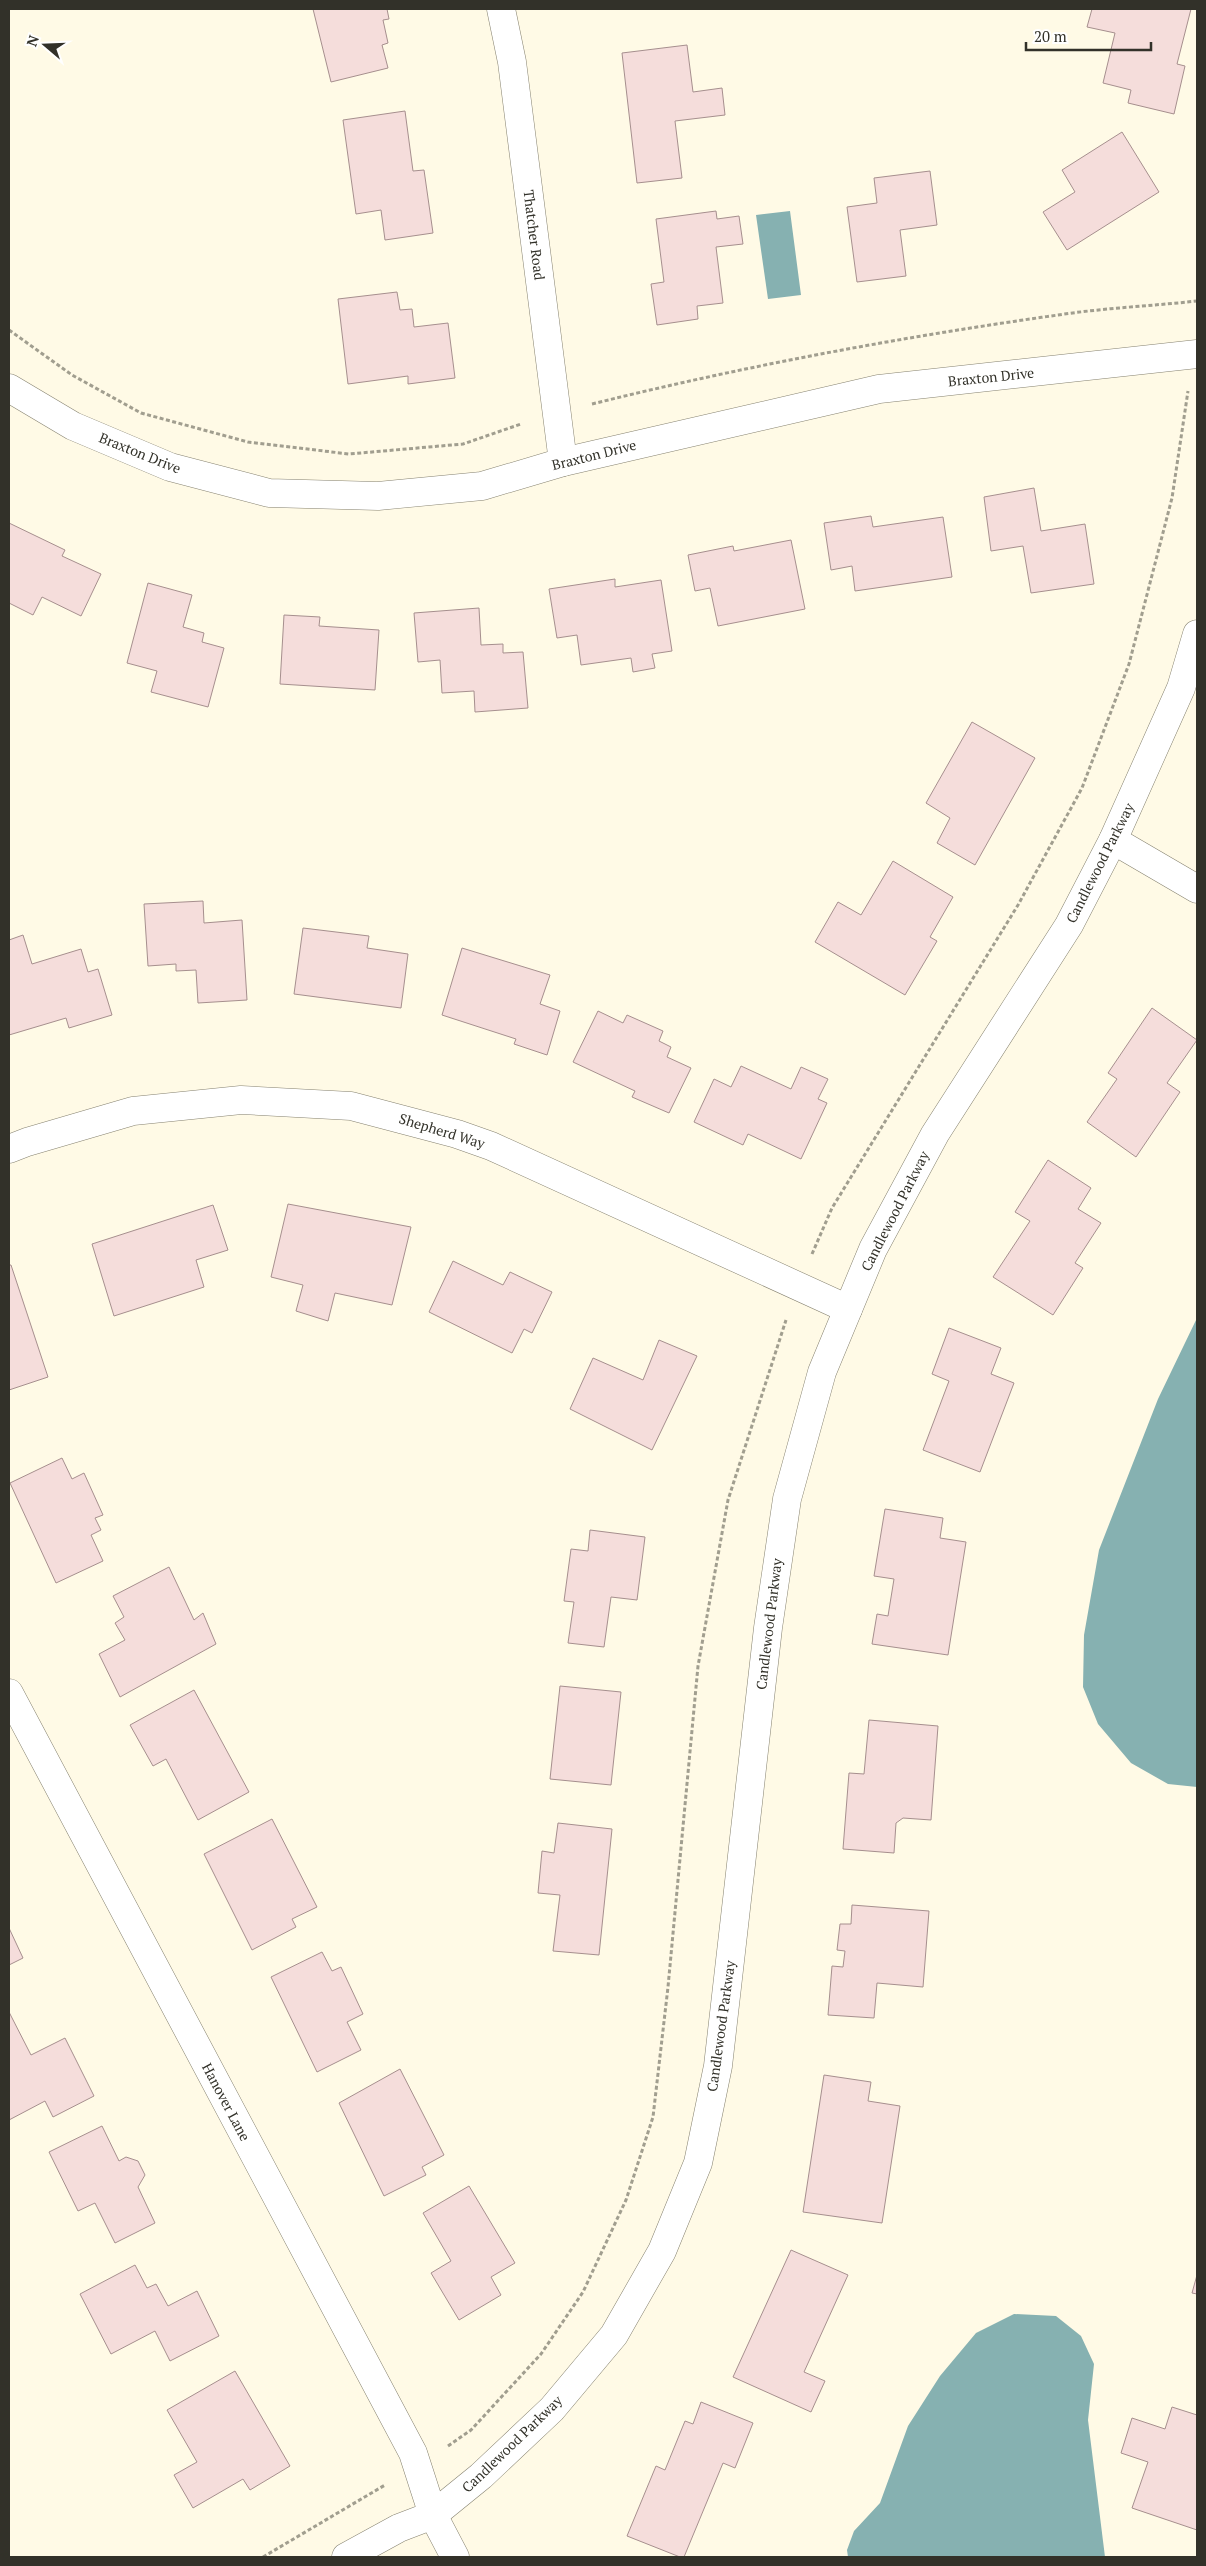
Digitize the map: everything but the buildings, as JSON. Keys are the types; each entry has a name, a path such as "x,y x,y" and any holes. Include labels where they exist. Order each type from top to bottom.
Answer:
{"street":[{"name":"Thatcher Road","path":"502,9 512,62 563,462"},
{"name":"Braxton Drive","path":"9,388 73,426 170,467 269,493 378,496 482,486 563,462 879,389 1197,354"},
{"name":"Candlewood Parkway","path":"346,2557 399,2528 433,2516 481,2476 552,2409 614,2334 662,2251 698,2163 718,2066 768,1628 786,1499 822,1372 873,1249 935,1134 1069,925 1113,840 1181,688 1197,634"},
{"path":"1113,840 1197,889"},
{"name":"Shepherd Way","path":"9,1149 133,1110 241,1100 351,1106 457,1134 492,1146 848,1309"},
{"name":"Hanover Lane","path":"9,1693 413,2453 433,2516 455,2557"}],"path":[{"path":"9,330 72,375 140,413 248,442 349,454 463,444 556,412 703,376 880,344 1059,315 1197,302"}],"water":[{"path":"790,211 801,295 768,299 756,215"},
{"path":"1197,1318 1197,1787 1168,1784 1131,1763 1098,1724 1083,1687 1084,1635 1099,1550 1158,1399"},
{"path":"1014,2314 1056,2316 1081,2336 1094,2364 1088,2420 1105,2557 848,2557 847,2550 854,2531 880,2503 908,2426 940,2376 976,2333"}]}
